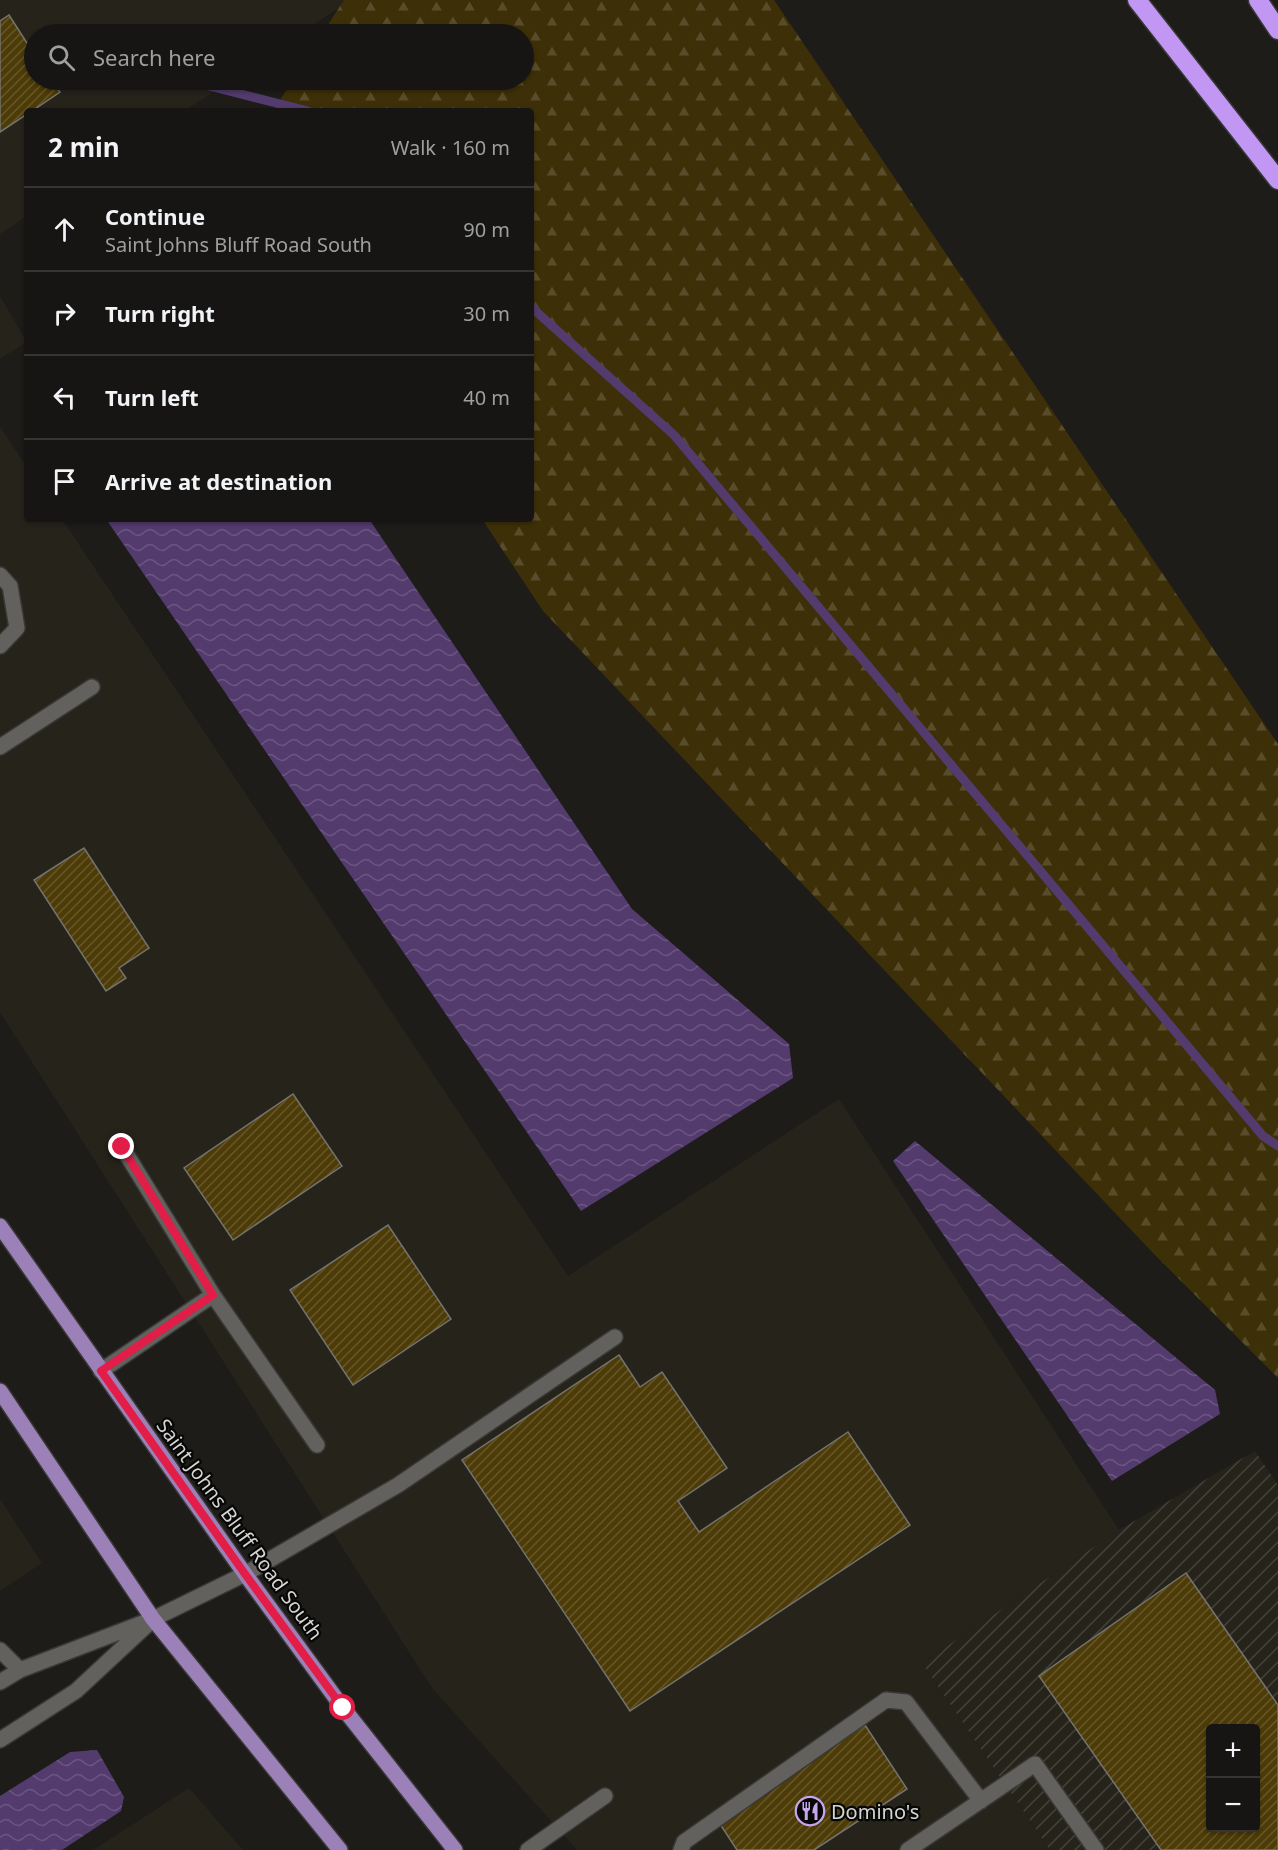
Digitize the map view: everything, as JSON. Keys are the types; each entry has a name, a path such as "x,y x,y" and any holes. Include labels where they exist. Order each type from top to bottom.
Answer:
{"highway":[{"path":"1137,0 1278,180"},
{"path":"1258,0 1278,30"}],"main road":[{"name":"Saint Johns Bluff Road South","path":"0,1226 245,1574 343,1708 455,1850"},
{"path":"0,1391 153,1618 340,1850"}],"street":[{"path":"0,575 10,586 17,628 0,646"},
{"path":"0,747 92,687"},
{"path":"122,1147 213,1295 316,1444"},
{"path":"101,1371 213,1295"},
{"path":"0,1682 20,1670 153,1618 245,1574 398,1485 615,1337"},
{"path":"0,1740 76,1691 153,1618"},
{"path":"0,1650 20,1670"},
{"path":"681,1850 684,1842 886,1700 906,1702 981,1801"},
{"path":"908,1850 1035,1764 1095,1850"},
{"path":"528,1850 605,1796"}],"shaded area":[{"path":"0,0 351,0 314,24 24,24 24,90 217,90 189,108 24,108 24,218 0,234"},
{"path":"0,296 24,337 24,344 0,359"},
{"path":"0,427 24,463 24,522 64,522 568,1276 839,1099 1119,1530 922,1663 1050,1850 577,1850 432,1688 0,1012"},
{"path":"1255,1451 1278,1485 1278,1850 1050,1850 922,1663 1119,1530"},
{"path":"0,1499 42,1563 0,1591"},
{"path":"189,1788 243,1850 93,1850"}],"green space":[{"path":"344,0 774,0 1278,744 1278,1378 1155,1255 543,611 484,522 534,522 534,108 275,108 287,90 534,90 534,24 328,24"}],"water":[{"path":"108,522 371,522 632,909 789,1044 793,1078 581,1211"},
{"path":"915,1141 1215,1390 1220,1414 1112,1481 893,1161"},
{"path":"97,1750 124,1797 121,1811 62,1850 0,1850 0,1796 70,1752"}],"building":[{"path":"9,15 24,38 24,90 58,90 60,92 36,108 24,108 24,116 0,132 0,21"},
{"path":"84,848 149,948 119,968 126,978 106,991 34,880"},
{"path":"293,1094 342,1166 233,1240 184,1168"},
{"path":"388,1225 451,1319 353,1385 290,1290"},
{"path":"619,1355 640,1387 662,1372 727,1468 678,1501 699,1532 848,1432 910,1525 630,1711 462,1460"},
{"path":"1186,1573 1278,1705 1278,1850 1161,1850 1039,1676"},
{"path":"865,1725 907,1789 814,1850 737,1850 718,1821"}],"waterway":[{"path":"225,90 296,108"},
{"path":"534,310 674,435 1263,1136 1278,1146"}],"place":[{"name":"Domino's","path":"810,1811"}],"route":[{"path":"122,1147 213,1295 101,1371 343,1708"}]}
